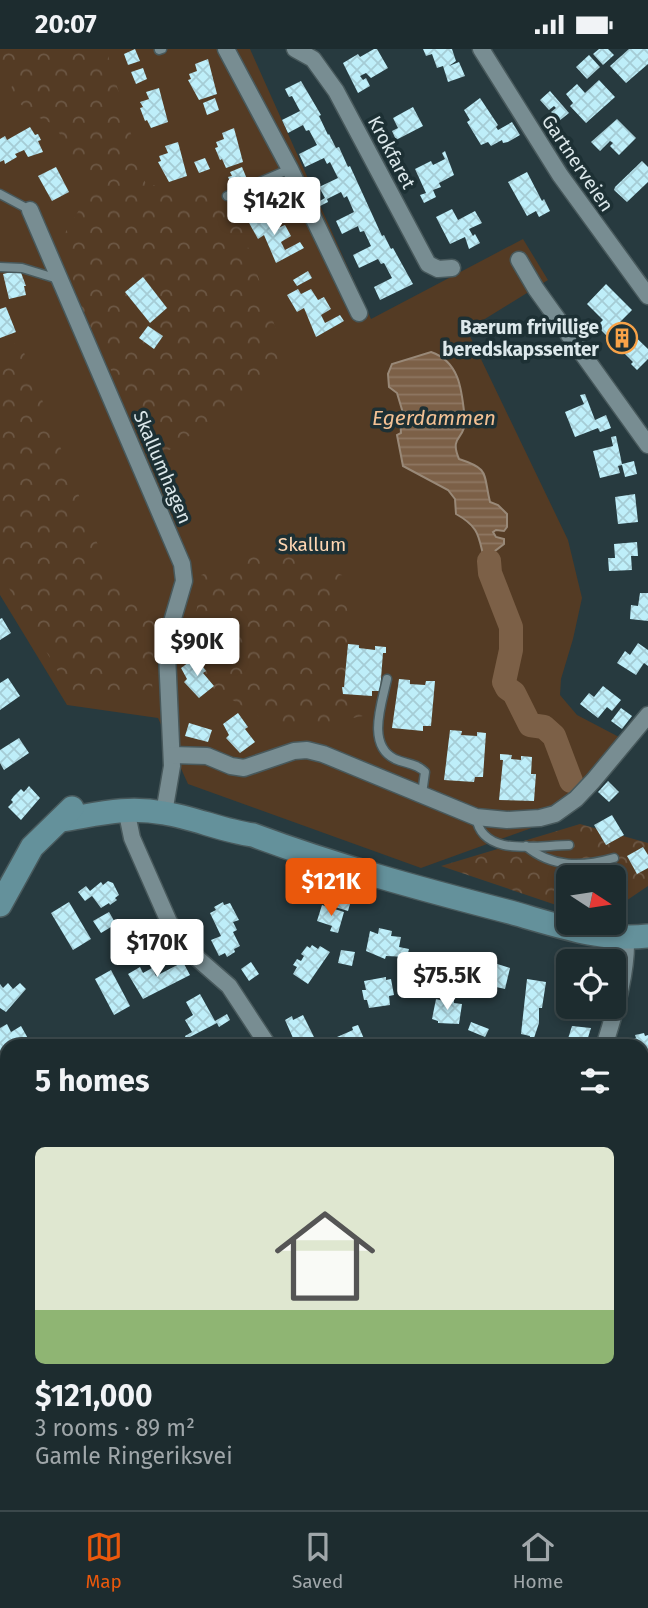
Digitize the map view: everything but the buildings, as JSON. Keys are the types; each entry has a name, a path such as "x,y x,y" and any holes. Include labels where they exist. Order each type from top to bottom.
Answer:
{"main road":[{"path":"0,905 32,847 73,808 106,797 132,795 166,806 235,821 253,835 406,885 594,934 637,937"},
{"path":"62,820 126,809 166,806"}],"street":[{"path":"226,49 290,169 359,313"},
{"name":"Krokfaret","path":"295,49 313,59 330,82 428,264 438,269 452,268"},
{"name":"Gartnerveien","path":"481,49 559,175 648,296"},
{"name":"Skallumhagen","path":"30,210 182,564 184,581 169,632 167,654 172,755 171,783 166,806"},
{"path":"519,260 536,289 648,445"},
{"path":"172,755 207,756 231,766 244,768 279,755 307,750 323,754 476,817 507,820 540,818 555,814 576,799 648,715"},
{"path":"126,809 132,838 169,922 197,958 229,986 264,1039"},
{"path":"606,1039 627,959 637,937"}],"lane":[{"path":"227,196 290,169"},
{"path":"0,194 30,210"},
{"path":"0,267 22,268 61,279"},
{"path":"387,679 378,738 384,750 393,758 416,765 425,772 422,794"},
{"path":"476,817 477,829 490,842 503,846 569,845"},
{"path":"526,846 537,856 551,862 587,863 614,858"}],"green space":[{"name":"Skallum","path":"0,49 250,49 371,319 523,239 548,280 467,330 568,540 582,598 561,679 560,695 577,715 619,737 565,816 421,868 188,784 158,718 67,705 0,595"},
{"path":"0,49 106,49 146,185 228,188 288,365 154,461 76,296 65,233 90,192 55,125 33,115 10,95 15,71 6,60 0,63"},
{"path":"20,342 114,587 154,604 152,697 73,697 0,573 0,348"},
{"path":"276,548 342,575 363,716 284,732 189,673 201,575"},
{"path":"580,824 648,843 648,886 626,901 626,865 556,865 556,905 441,866"}],"water":[{"name":"Egerdammen","path":"431,352 449,363 461,390 465,421 456,446 459,459 481,469 490,502 498,505 507,514 507,527 504,531 493,532 496,537 504,539 504,544 495,551 491,560 485,562 477,534 470,524 456,514 455,499 448,490 403,466 397,435 401,433 400,417 403,413 397,393 389,387 388,374 392,364"}],"waterway":[{"path":"489,561 490,573 511,627 511,650 504,682 514,693 530,725 544,727 554,736 571,781"}],"place":[{"name":"Bærum frivillige beredskapssenter","path":"622,338"}]}
